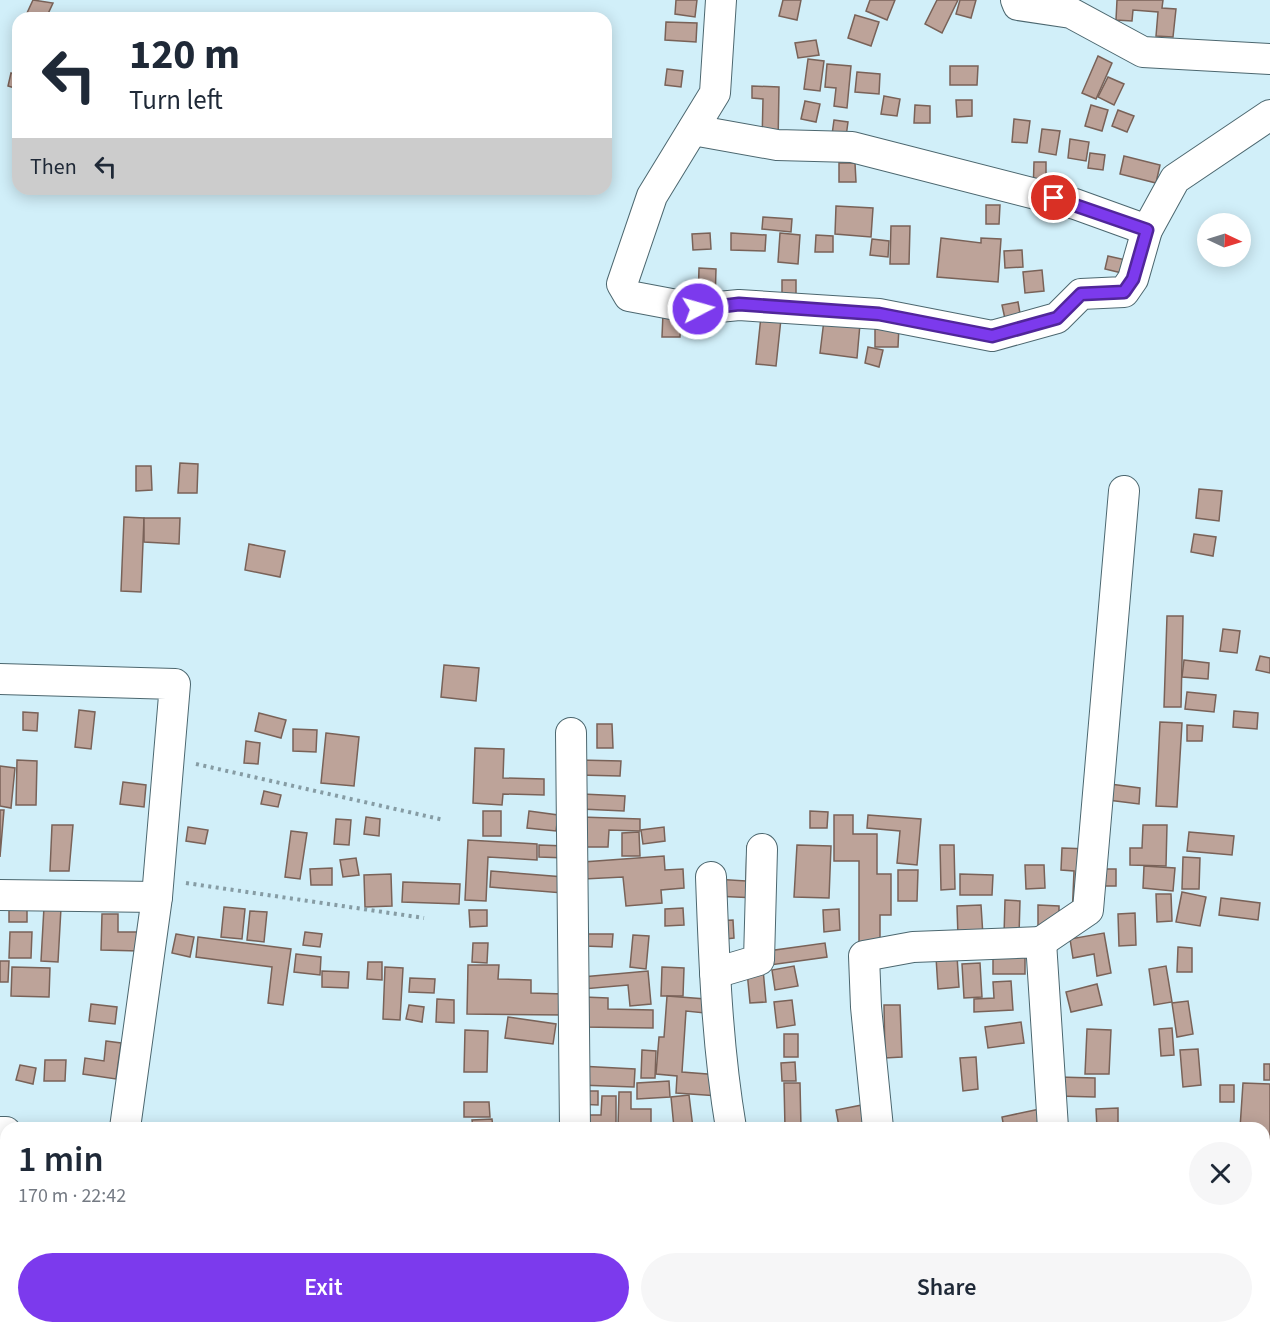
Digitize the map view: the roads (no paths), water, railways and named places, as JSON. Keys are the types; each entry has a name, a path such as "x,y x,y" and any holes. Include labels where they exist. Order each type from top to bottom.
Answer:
{"street":[{"path":"721,0 715,93 652,196 622,284 630,296 698,309 739,304 879,314 992,336 1057,318 1081,294 1124,292 1133,279 1147,230 1175,179 1270,115"},
{"path":"1016,0 1018,5 1071,13 1143,52 1270,58"},
{"path":"693,130 777,146 852,147 1075,204 1147,230"},
{"path":"877,1122 866,1007 864,956 913,947 1041,942 1088,909 1124,491"},
{"path":"0,679 175,684 158,888 125,1122"},
{"path":"571,733 575,1122"},
{"path":"715,973 759,960 762,849"},
{"path":"711,877 715,973 724,1083 730,1122"},
{"path":"0,895 158,888"},
{"path":"1041,942 1053,1122"}]}
